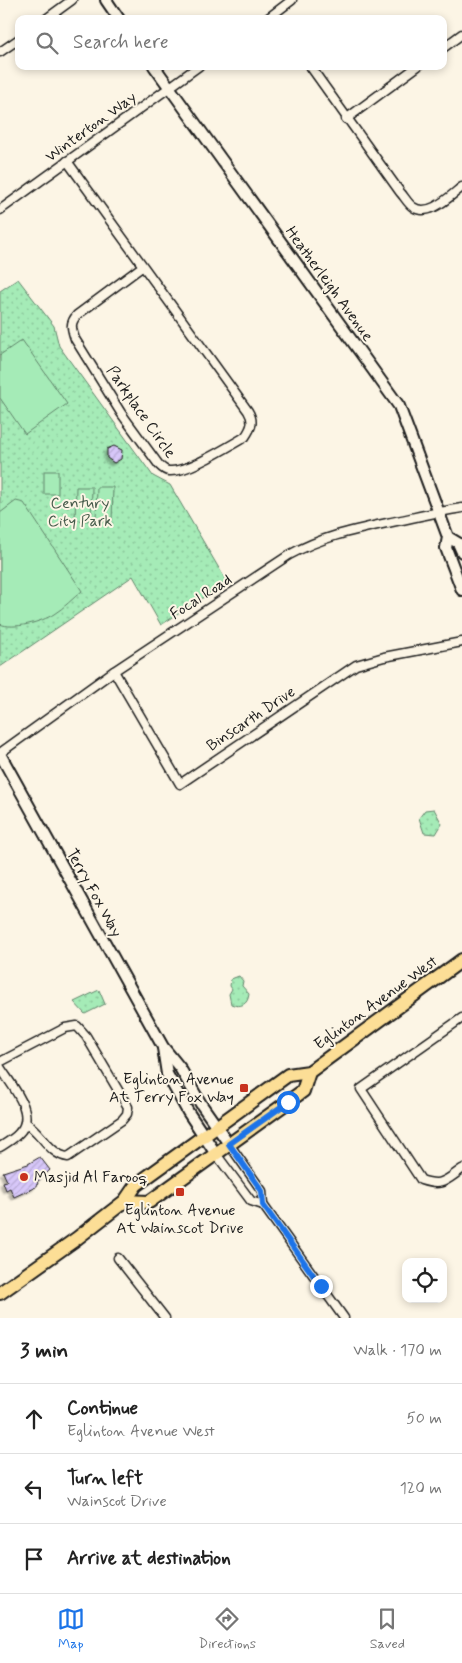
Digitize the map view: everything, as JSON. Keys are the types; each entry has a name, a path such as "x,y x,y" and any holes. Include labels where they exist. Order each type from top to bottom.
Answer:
{"main road":[{"name":"Eglinton Avenue West","path":"0,1293 76,1239 125,1201 136,1185 217,1126 288,1075 309,1072 462,960"},
{"name":"Eglinton Avenue West","path":"125,1201 149,1202 303,1091 309,1072"}],"street":[{"path":"51,15 72,0"},
{"path":"106,0 116,15"},
{"path":"274,15 292,0"},
{"path":"447,45 462,34"},
{"path":"0,52 15,42"},
{"name":"Heatherleigh Avenue","path":"157,70 398,406 448,536 446,548 462,590"},
{"name":"Winterton Way","path":"0,210 193,70"},
{"path":"313,70 413,208 428,210 462,188"},
{"path":"346,118 412,70"},
{"name":"Parkplace Circle","path":"67,161 143,266 252,418 250,430 245,437 181,470 169,472 159,465 121,413 72,333 72,324 77,314 143,266"},
{"name":"Focal Road","path":"0,754 114,671 289,555 324,538 462,508"},
{"name":"Heatherleigh Avenue","path":"448,536 458,542 462,552"},
{"name":"Binscarth Drive","path":"114,671 180,784 356,665 384,657 462,642"},
{"name":"Terry Fox Way","path":"0,754 163,1047 180,1068 201,1104 229,1144"},
{"path":"462,1018 360,1089 421,1180 435,1184 444,1181 462,1169"},
{"path":"0,1062 66,1028 77,1026 86,1036 128,1107 127,1114 122,1120 68,1157 58,1154 26,1123"},
{"name":"Terry Fox Way","path":"163,1047 167,1074 188,1112 216,1154"},
{"path":"0,1067 27,1114 26,1123 20,1133 0,1148"},
{"path":"229,1144 262,1191 263,1205 344,1318"},
{"path":"216,1154 251,1201 263,1205"},
{"path":"118,1258 164,1318"}],"green space":[{"name":"Century City Park","path":"18,279 54,326 59,346 153,476 170,485 227,582 161,625 133,576 0,667 0,291"},
{"path":"22,340 67,404 25,434 0,398 0,355"},
{"path":"44,471 58,471 58,494 44,494"},
{"path":"76,487 92,487 91,521 75,520"},
{"path":"97,487 113,487 112,521 96,521"},
{"path":"16,501 24,503 82,591 49,617 20,626 6,626 0,624 0,513"},
{"path":"434,809 442,824 436,834 424,833 419,818 425,810"},
{"path":"239,976 243,981 242,986 249,994 247,1001 243,1005 237,1006 231,1004 229,994 232,989 230,986 231,979"},
{"path":"99,990 105,1004 85,1014 74,1002"}],"building":[{"path":"114,446 122,450 121,459 114,463 107,458 107,449"},
{"name":"Masjid Al Farooq","path":"40,1157 50,1170 37,1182 36,1187 14,1197 10,1188 6,1190 3,1182 7,1181 3,1172 28,1164"}],"place":[{"name":"Eglinton Avenue At Terry Fox Way","path":"244,1088"},
{"name":"Masjid Al Farooq","path":"24,1177"},
{"name":"Eglinton Avenue At Wainscot Drive","path":"180,1192"}],"route":[{"path":"288,1102 229,1144 262,1191 263,1205 321,1286"}]}
